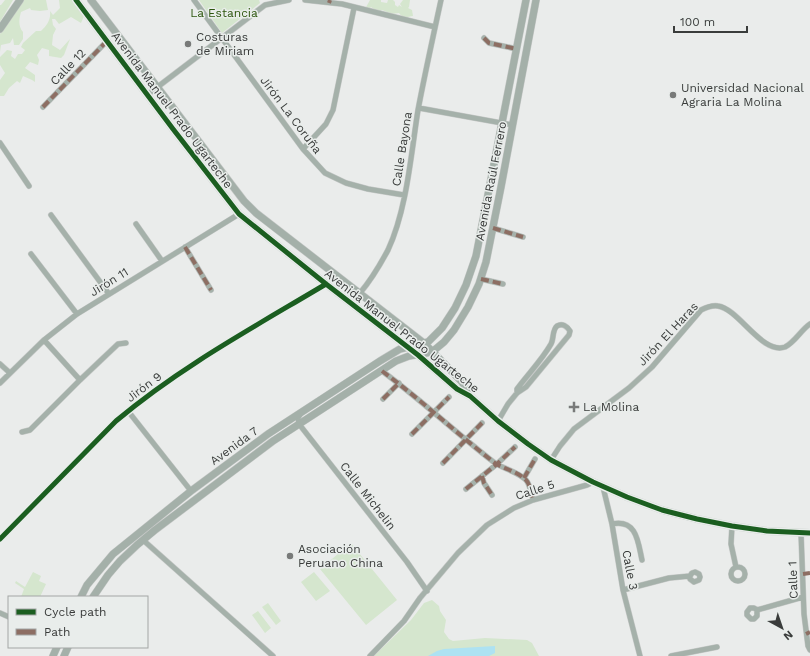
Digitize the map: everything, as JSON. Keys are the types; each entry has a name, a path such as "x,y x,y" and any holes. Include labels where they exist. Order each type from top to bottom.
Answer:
{"main road":[{"path":"0,29 20,0"},
{"name":"Avenida Manuel Prado Ugarteche","path":"76,0 172,129 239,214 418,355 457,389 470,396 498,421 551,460 603,487 662,510 732,526 767,531 810,533"},
{"name":"Avenida Manuel Prado Ugarteche","path":"91,0 244,201 256,213 425,344 462,382 470,396"},
{"name":"Avenida Raúl Ferrero","path":"425,344 442,328 455,308 466,285 476,256 481,238 526,0"},
{"name":"Avenida Raúl Ferrero","path":"432,352 444,342 454,330 468,306 486,262 536,0"},
{"path":"481,238 484,242 490,240"},
{"name":"Avenida 7","path":"82,596 87,585 113,554 190,491 268,434 380,361 396,351 425,344"},
{"name":"Avenida 7","path":"94,596 120,561 143,540 273,441 404,357 432,352"},
{"path":"268,434 273,441"},
{"path":"150,523 155,530"}],"street":[{"name":"Jirón La Coruña","path":"194,0 221,39 303,149 325,173 346,183 368,189 404,195"},
{"path":"147,95 221,39 264,2 289,0"},
{"path":"305,0 330,1 435,27"},
{"name":"Calle Bayona","path":"360,293 388,249 398,222 441,0"},
{"path":"303,149 326,124 333,110 354,8"},
{"path":"484,38 489,43 517,49"},
{"name":"Calle 12","path":"43,107 107,41"},
{"path":"419,108 513,125"},
{"path":"0,143 29,186"},
{"name":"Jirón 11","path":"0,383 44,340 77,314 239,214"},
{"path":"51,215 109,294"},
{"path":"136,224 162,261"},
{"path":"493,228 523,237"},
{"path":"185,247 210,290"},
{"path":"30,254 77,314"},
{"path":"480,279 503,284"},
{"name":"Jirón 9","path":"0,539 116,421 128,411 172,378 235,338 326,284"},
{"name":"Jirón El Haras","path":"551,460 574,429 629,388 652,367 701,310 709,306 718,306 726,309 762,341 770,346 783,348 810,324"},
{"path":"498,421 508,404 517,393 518,389 551,344 554,329 562,325 567,327 570,331 569,335 526,388 517,393"},
{"path":"44,340 80,380"},
{"path":"22,432 30,430 118,344 126,343"},
{"path":"538,362 543,366"},
{"path":"0,364 10,373"},
{"path":"382,371 399,383 465,440 497,464 524,478 527,481 533,500"},
{"path":"383,399 399,383"},
{"path":"412,434 449,397"},
{"path":"128,411 190,491"},
{"path":"299,424 298,418 301,413"},
{"name":"Calle Michelin","path":"299,424 427,591"},
{"path":"443,463 482,424"},
{"path":"466,489 515,447"},
{"path":"524,478 535,459"},
{"path":"482,476 484,483 492,495"},
{"name":"Calle 5","path":"370,656 404,621 458,553 487,524 514,508 533,500 587,486 593,482"},
{"name":"Calle 3","path":"603,487 612,524 624,590 640,656"},
{"path":"612,524 626,524 634,530 642,560"},
{"path":"732,526 731,544 736,567"},
{"name":"Calle 1","path":"801,533 804,614 810,650"},
{"path":"143,540 273,656"},
{"path":"803,574 810,573"},
{"path":"624,590 669,578 690,576"},
{"path":"757,610 803,597"},
{"path":"671,656 717,647"}],"green space":[{"path":"5,0 13,0 0,22 0,5"},
{"path":"22,0 46,0 48,10 31,10 30,8 21,12 19,22 23,32 23,39 19,45 14,45 13,38 10,43 1,45 0,52 0,34"},
{"path":"59,0 73,0 84,16 81,23 71,17 59,24 55,19 52,19 53,25 56,29 53,35 52,45 60,50 70,39 64,55 61,58 49,56 49,50 42,48 37,55 39,60 38,65 30,62 25,68 35,75 35,82 23,76 20,83 17,81 9,88 4,96 0,96 0,80 5,73 0,65 0,57 7,50 12,51 11,56 15,59 18,54 22,54 25,50 21,47 23,43 36,31 41,31 45,27 49,20 50,11 53,15 60,8"},
{"name":"La Estancia","path":"199,0 259,0 260,3 222,33"},
{"path":"370,0 381,0 381,2 387,3 388,0 393,0 395,5 402,7 400,4 403,0 410,0 408,8 412,10 413,16 404,17 399,13 392,14 382,10 380,12 371,7 369,9 365,9"},
{"path":"351,543 397,600 366,625 320,569"},
{"path":"33,572 41,576 39,581 46,584 40,596 21,596 24,589 15,583 16,581 25,587"},
{"path":"314,572 330,591 316,601 301,582"},
{"path":"432,600 439,606 440,611 446,620 444,632 449,639 453,641 485,638 527,640 532,643 539,656 374,656 411,620 424,603"},
{"path":"268,603 281,621 276,625 262,607"},
{"path":"258,611 271,628 265,633 252,615"}],"water":[{"path":"495,646 495,653 489,656 428,656 444,649"}],"marked path":[{"path":"484,38 489,43 517,49"},
{"path":"43,107 107,41"},
{"path":"493,228 523,237"},
{"path":"185,247 211,290"},
{"path":"481,279 503,284"},
{"path":"382,371 495,463 518,474 526,480 533,500"},
{"path":"383,399 399,383"},
{"path":"412,434 449,397"},
{"path":"443,463 482,423"},
{"path":"466,489 515,447"},
{"path":"524,478 535,459"},
{"path":"482,476 484,483 492,495"},
{"path":"803,574 810,573"},
{"path":"806,634 810,632"}],"cycle path":[{"path":"76,0 239,214 418,355 457,389 470,396 498,421 528,444 551,460 593,482 662,510 732,526 767,531 810,533"},
{"path":"0,539 116,421 140,401 218,348 326,284"}],"place":[{"name":"Costuras de Miriam","path":"188,44"},
{"name":"Universidad Nacional Agraria La Molina","path":"673,95"},
{"name":"La Molina","path":"574,407"},
{"name":"Asociación Peruano China","path":"290,556"}]}
